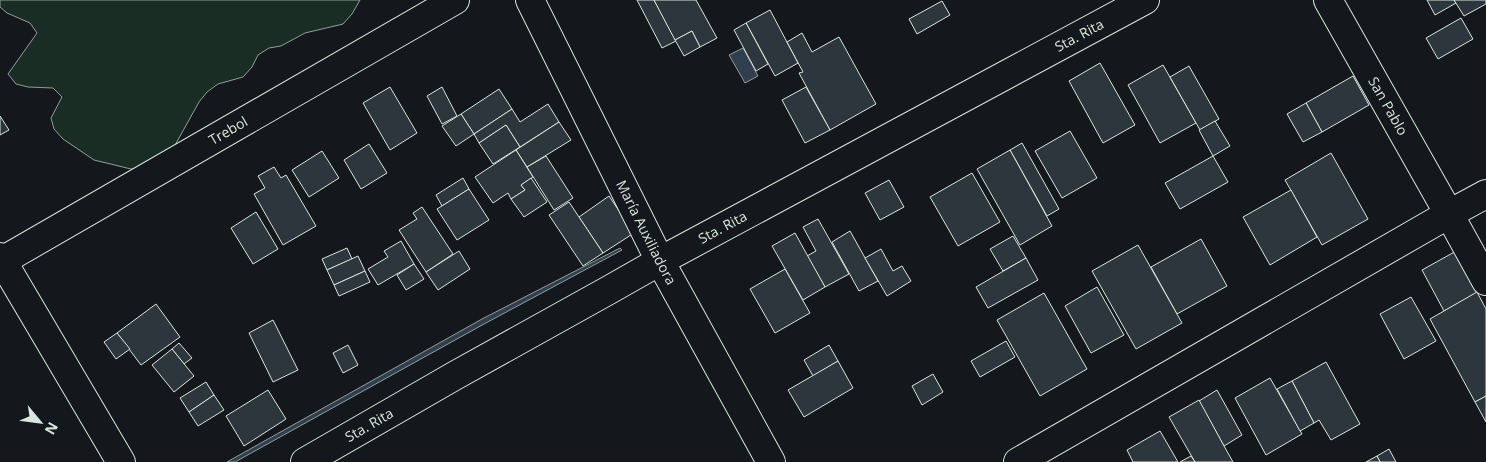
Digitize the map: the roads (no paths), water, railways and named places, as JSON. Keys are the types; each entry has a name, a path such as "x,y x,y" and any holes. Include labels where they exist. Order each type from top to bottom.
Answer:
{"street":[{"name":"Trebol","path":"1,259 455,0"},
{"name":"María Auxiliadora","path":"530,0 660,261 772,462"},
{"name":"Sta. Rita","path":"305,462 660,261 1145,0"},
{"name":"San Pablo","path":"1328,0 1486,281"},
{"path":"1018,462 1486,194"},
{"path":"1,259 121,462"}],"water":[{"path":"743,48 758,76 745,83 729,55"},
{"path":"620,248 622,250 235,462 227,462 482,319"}]}
